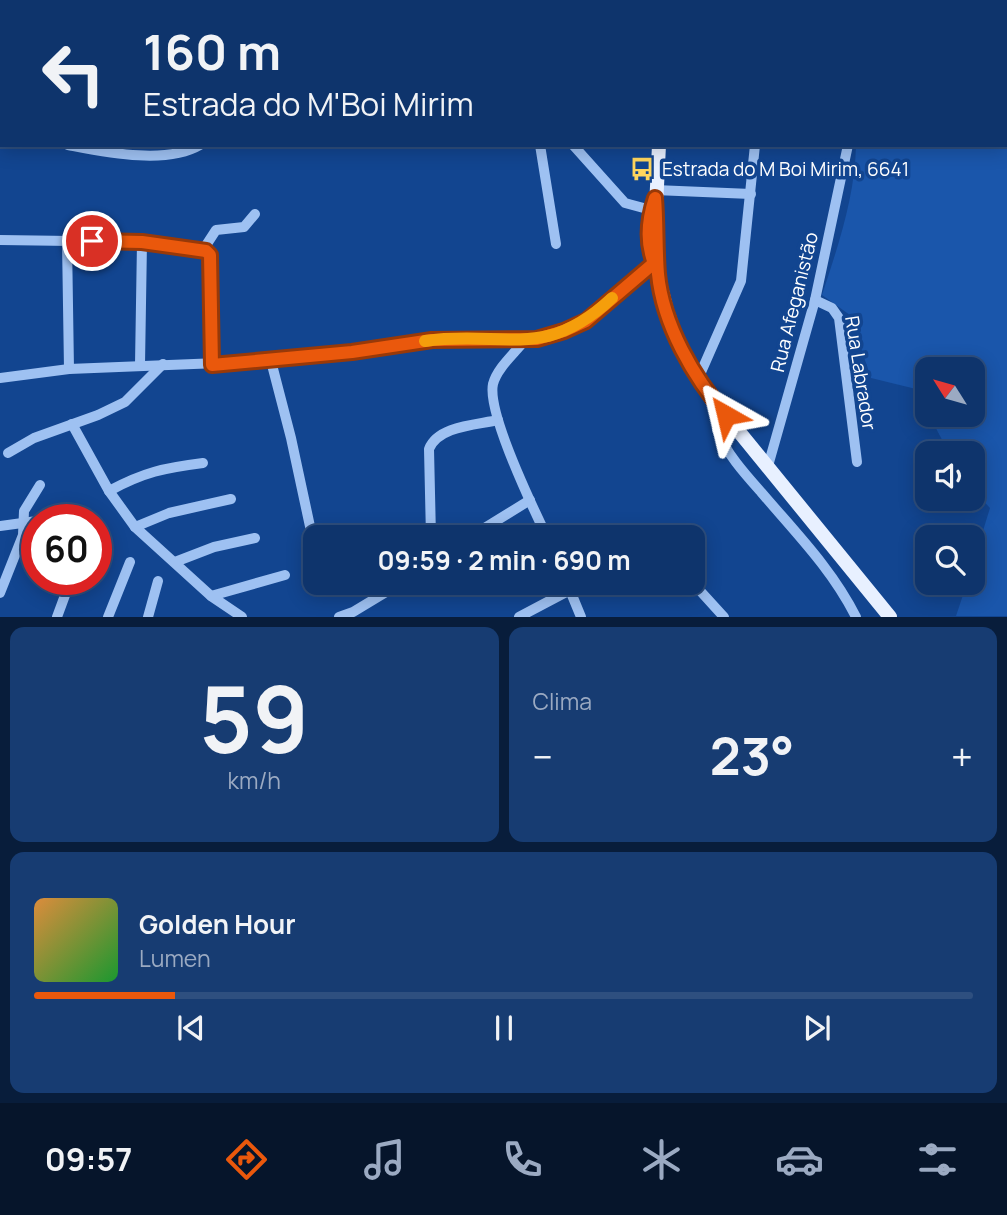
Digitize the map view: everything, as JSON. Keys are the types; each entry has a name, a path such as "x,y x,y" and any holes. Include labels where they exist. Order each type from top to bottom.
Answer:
{"main road":[{"path":"659,147 654,199 656,269 680,347 698,379 890,617"}],"street":[{"path":"80,147 117,153 158,155 185,152 196,147"},
{"path":"540,147 556,244"},
{"path":"575,147 625,203 751,194"},
{"path":"698,379 741,281 755,147"},
{"name":"Rua Afeganistão","path":"768,466 815,300 848,147"},
{"path":"204,250 216,230 244,227 255,214"},
{"path":"0,240 142,242 204,250 211,258 212,365"},
{"path":"67,241 69,369"},
{"path":"140,365 142,242"},
{"path":"0,378 69,369 271,361 432,340 525,340 555,334 586,321 656,269"},
{"name":"Rua Labrador","path":"815,300 832,308 838,318 858,462"},
{"path":"525,340 494,380 493,396 498,421 541,525"},
{"path":"271,361 310,525"},
{"path":"8,453 34,438 98,415 125,402 163,364"},
{"path":"726,415 717,430 728,450 834,577 856,617"},
{"path":"431,525 431,443 443,433 498,421"},
{"path":"72,424 109,491 135,527 211,596 242,617"},
{"path":"109,491 134,477 158,469 203,463"},
{"path":"27,504 40,485"},
{"path":"135,527 169,513 231,499"},
{"path":"489,525 530,500"},
{"path":"0,526 21,523"},
{"path":"175,562 214,547 255,538"},
{"path":"0,593 21,540"},
{"path":"108,617 130,562"},
{"path":"211,596 285,575"},
{"path":"148,617 159,581"},
{"path":"57,617 65,595"},
{"path":"339,617 381,595"},
{"path":"519,617 554,595"},
{"path":"572,595 581,617"},
{"path":"704,595 724,617"}],"shaded area":[{"path":"856,147 1007,147 1007,616 956,616 963,595 985,595 985,525 990,508 985,503 985,441 943,441 935,427 985,427 985,357 915,357 915,389 871,378 850,315 822,295 840,240 853,183"}],"slow traffic":[{"path":"425,341 537,339 586,321 612,298"}],"place":[{"name":"Estrada do M Boi Mirim, 6641","path":"642,169"}],"route":[{"path":"92,241 142,242 206,251 210,255 211,274 212,365 271,361 432,340 537,339 572,328 593,316 654,263 649,250 649,231 655,198 658,275 667,310 680,347 698,379 726,415"}]}
